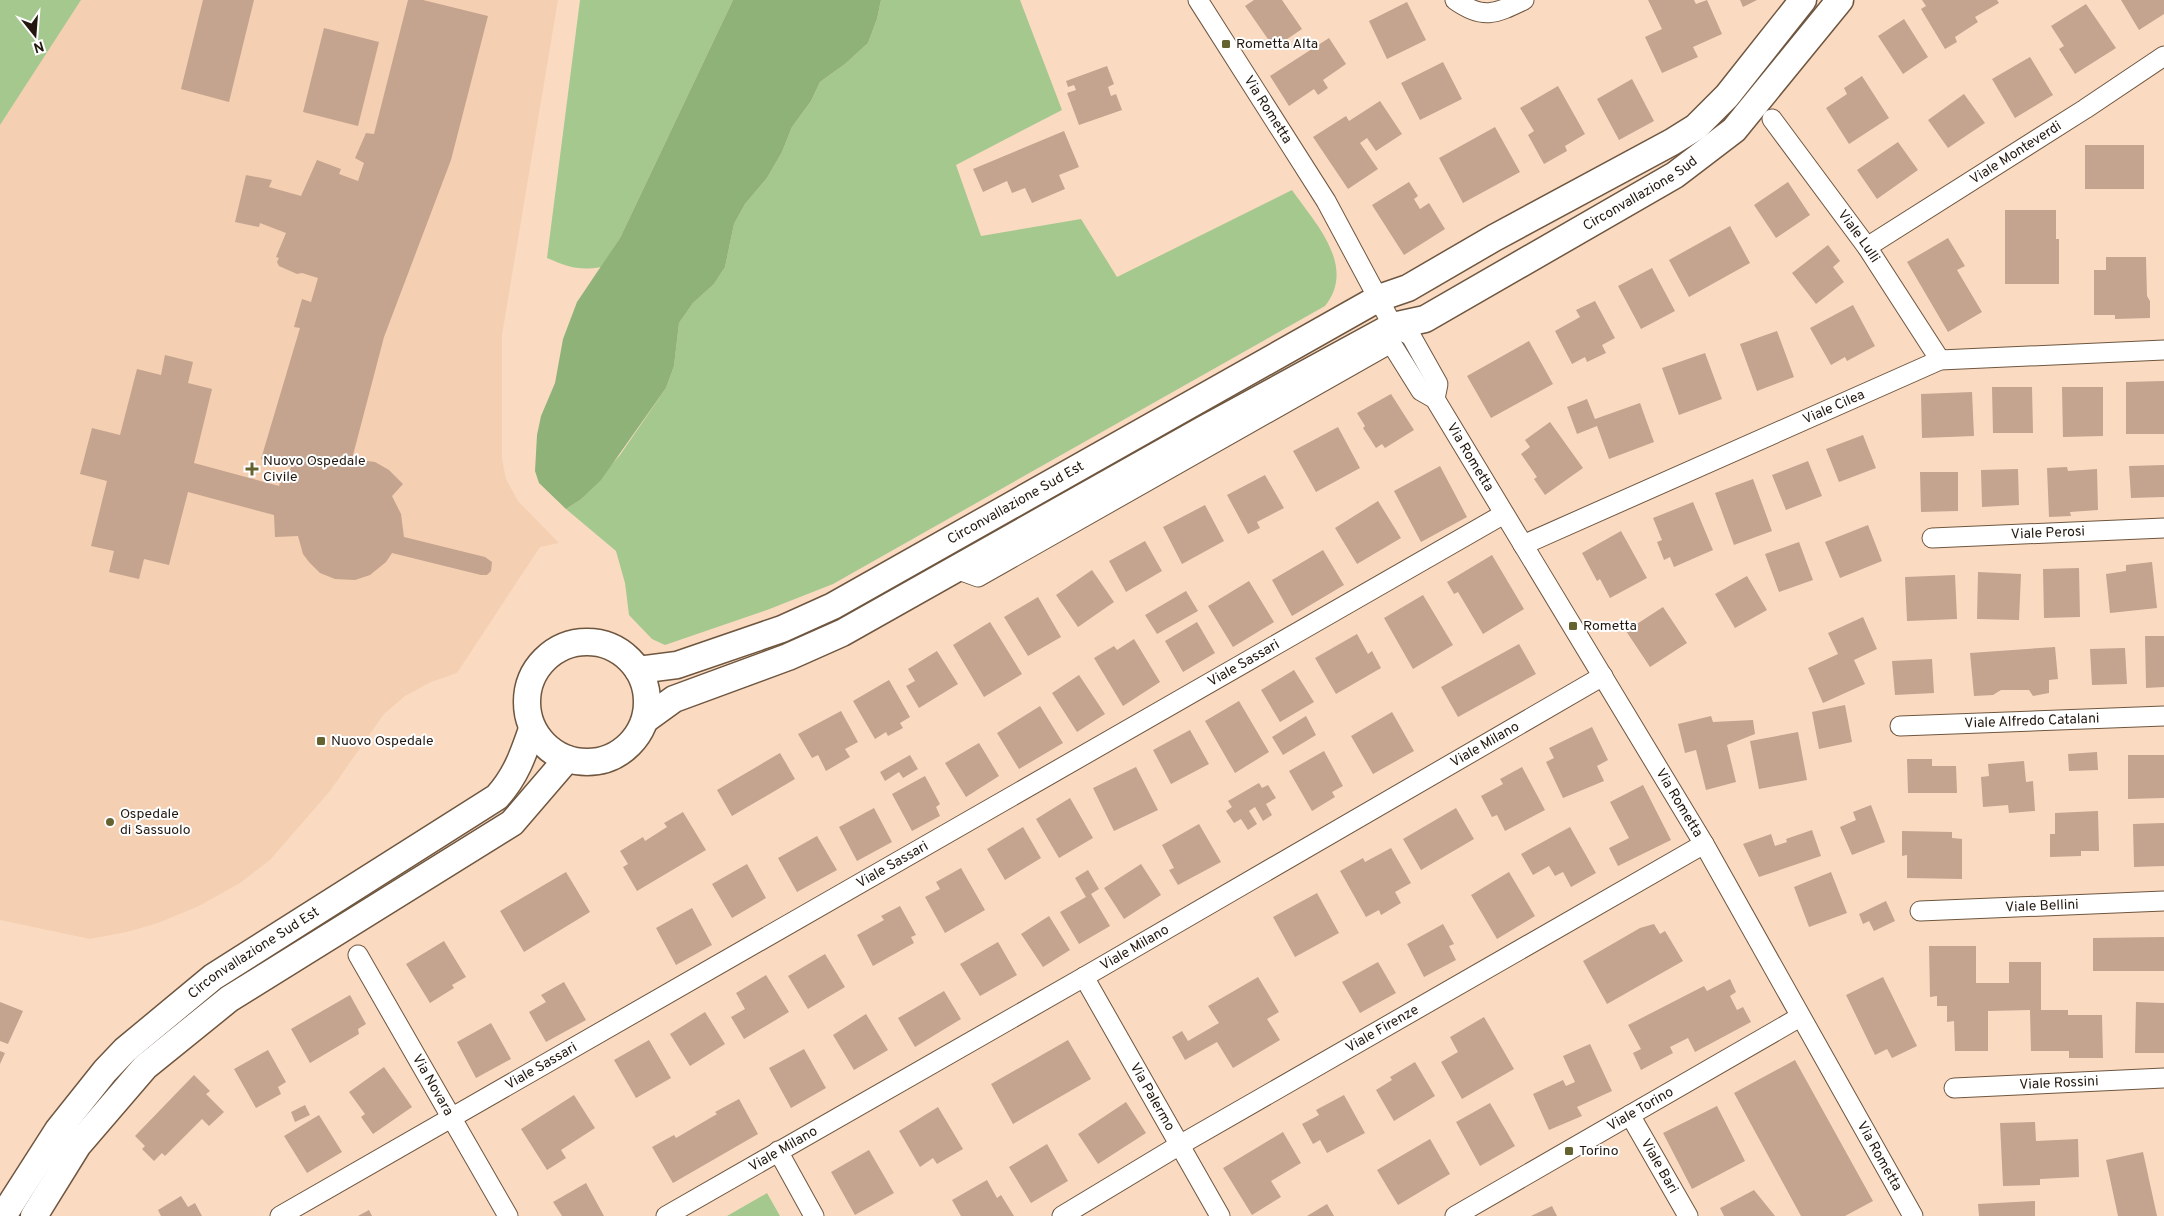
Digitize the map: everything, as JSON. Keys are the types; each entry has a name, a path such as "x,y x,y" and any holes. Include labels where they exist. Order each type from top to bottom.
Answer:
{"main road":[{"name":"Circonvallazione Sud","path":"1379,298 1408,288 1696,127 1727,96 1803,0"},
{"name":"Circonvallazione Sud","path":"1392,335 1425,319 1676,175 1734,130 1840,0"},
{"name":"Circonvallazione Sud Est","path":"638,670 677,665 782,629 833,606 1379,298"},
{"name":"Circonvallazione Sud Est","path":"645,720 674,699 788,657 842,634 1204,429 1392,335"},
{"name":"Circonvallazione Sud Est","path":"579,642 605,644 625,655 638,670 645,686 647,703 645,720 633,741 614,756 591,762 567,759 546,748 532,729 527,714 526,699 529,684 535,670 554,650 579,642"},
{"name":"Circonvallazione Sud Est","path":"3,1216 58,1130 105,1071 125,1050 213,977 497,797 510,782 521,760 532,729"},
{"name":"Circonvallazione Sud Est","path":"34,1216 78,1145 145,1067 229,999 512,823 567,759"}],"street":[{"name":"Via Rometta","path":"1198,0 1326,201 1379,298 1392,335 1411,336 1438,384 1435,399 1704,844 1913,1216"},
{"path":"1455,0 1474,12 1500,12 1524,0"},
{"name":"Viale Monteverdi","path":"1867,247 2085,109 2164,56"},
{"name":"Viale Lulli","path":"1772,119 1867,247 1940,360"},
{"name":"Viale Cilea","path":"1523,544 1940,360 2164,350"},
{"name":"Viale Sassari","path":"280,1216 1504,514"},
{"name":"Viale Perosi","path":"1932,538 2164,528"},
{"name":"Viale Milano","path":"666,1216 1084,977 1603,676"},
{"name":"Viale Alfredo Catalani","path":"1900,726 2164,716"},
{"name":"Viale Firenze","path":"1062,1216 1178,1146 1704,844"},
{"name":"Viale Bellini","path":"1920,911 2164,901"},
{"name":"Via Novara","path":"358,955 508,1216"},
{"name":"Via Palermo","path":"1084,977 1178,1146 1220,1216"},
{"name":"Viale Torino","path":"1454,1216 1800,1016"},
{"name":"Viale Rossini","path":"1954,1088 2164,1078"},
{"name":"Viale Bari","path":"1630,1115 1688,1216"},
{"path":"778,1151 814,1216"}],"shaded area":[{"name":"Nuovo Ospedale Civile","path":"81,0 558,0 502,335 502,459 506,479 518,501 559,543 540,547 457,673 431,682 405,696 384,714 330,791 270,860 240,883 199,906 158,923 127,932 90,939 0,920 0,125"}],"green space":[{"path":"0,0 81,0 0,125"},
{"path":"580,0 733,0 620,238 601,267 586,269 568,266 547,258"},
{"path":"733,0 881,0 877,19 868,43 845,64 820,82 811,101 792,127 782,152 767,178 745,204 734,224 725,267 714,284 693,303 679,323 674,366 666,388 601,480 580,500 566,509 539,483 535,471 537,435 541,416 555,383 563,339 577,302 620,238"},
{"path":"881,0 1020,0 1062,110 956,165 981,236 1081,219 1117,277 1292,190 1329,245 1335,260 1337,276 1334,291 1325,306 833,584 767,610 665,645 652,639 629,615 625,583 616,551 566,509 580,500 620,455 666,388 674,366 679,323 693,303 714,284 725,267 734,224 745,204 767,178 782,152 792,127 811,101 820,82 845,64 868,43 877,19"},
{"path":"767,1193 780,1216 727,1216"}],"building":[{"path":"203,0 254,0 229,102 181,89"},
{"path":"408,0 423,0 488,16 451,160 384,337 352,459 375,462 389,470 403,484 392,496 401,514 404,537 485,557 492,562 491,571 487,575 481,575 392,553 386,562 370,575 355,580 335,579 320,573 309,562 303,554 298,536 275,537 274,515 188,492 169,565 144,559 139,579 109,572 114,551 91,546 107,481 80,474 92,428 120,435 137,369 161,375 165,355 193,362 188,383 212,389 194,463 279,486 283,470 289,473 291,467 261,459 300,328 294,327 302,299 311,302 318,278 302,273 297,274 279,266 277,262 279,258 276,257 286,233 260,223 259,227 235,222 246,175 272,180 269,187 301,196 317,160 341,169 339,174 358,181 364,163 355,158 366,133 374,134"},
{"path":"1254,0 1282,0 1302,29 1274,48 1245,6"},
{"path":"1648,0 1694,0 1696,4 1707,0 1722,34 1693,47 1698,57 1662,73 1645,37 1662,29"},
{"path":"1740,0 1757,0 1743,7"},
{"path":"1922,0 1997,0 1999,3 1975,17 1978,22 1955,37 1957,42 1945,49 1921,9 1926,6"},
{"path":"2121,0 2164,0 2164,14 2139,30"},
{"path":"1407,2 1426,40 1387,59 1369,21"},
{"path":"2086,4 2116,48 2075,74 2059,49 2064,46 2051,26"},
{"path":"1904,19 1928,57 1903,74 1878,36"},
{"path":"324,28 379,42 358,126 303,112"},
{"path":"1329,38 1346,64 1323,80 1328,88 1318,95 1314,89 1289,106 1270,76"},
{"path":"2030,57 2053,95 2015,118 1992,79"},
{"path":"1443,62 1462,99 1420,120 1401,83"},
{"path":"1107,66 1114,84 1108,87 1111,96 1116,94 1122,110 1079,125 1067,93 1076,90 1074,85 1068,87 1066,81"},
{"path":"1862,76 1889,118 1849,144 1826,108 1847,94 1844,88"},
{"path":"1632,79 1654,121 1619,140 1597,99"},
{"path":"1558,86 1585,134 1565,146 1567,151 1544,164 1528,135 1534,131 1520,108"},
{"path":"1964,94 1985,123 1948,148 1928,120"},
{"path":"1380,101 1402,134 1376,151 1367,138 1360,143 1378,169 1348,189 1313,137 1346,116 1349,121"},
{"path":"1495,127 1520,172 1463,203 1439,158"},
{"path":"1064,131 1079,167 1059,175 1065,189 1032,203 1025,188 1012,193 1007,181 983,192 973,169"},
{"path":"1898,142 1918,170 1877,199 1857,170"},
{"path":"2085,145 2144,145 2144,189 2085,189"},
{"path":"1409,182 1418,196 1414,199 1420,209 1429,203 1445,229 1404,255 1372,205"},
{"path":"1788,182 1810,215 1776,238 1754,205"},
{"path":"2005,210 2056,210 2056,239 2059,239 2059,284 2005,284"},
{"path":"1730,226 1750,263 1689,297 1669,260"},
{"path":"1948,238 1965,266 1957,270 1982,312 1948,332 1907,262"},
{"path":"1828,245 1840,261 1833,267 1844,282 1816,304 1792,273"},
{"path":"2106,257 2146,257 2147,296 2150,301 2150,318 2115,319 2115,315 2094,315 2094,270 2106,270"},
{"path":"1652,268 1675,311 1641,329 1618,286"},
{"path":"1595,301 1615,338 1602,345 1606,353 1587,362 1585,357 1572,364 1555,331 1580,317 1576,310"},
{"path":"1853,305 1875,346 1847,361 1845,357 1831,365 1810,328"},
{"path":"1777,331 1794,377 1757,391 1740,344"},
{"path":"1529,341 1553,384 1491,418 1467,376"},
{"path":"1705,353 1722,399 1679,415 1662,368"},
{"path":"2164,381 2164,434 2126,434 2126,382"},
{"path":"1992,387 2032,387 2033,433 1993,433"},
{"path":"2062,387 2103,387 2103,436 2063,437"},
{"path":"1972,392 1974,436 1922,438 1921,394"},
{"path":"1391,394 1414,430 1385,448 1382,444 1376,448 1363,428 1365,426 1357,413"},
{"path":"1587,399 1595,419 1640,403 1654,442 1609,459 1597,426 1577,434 1567,407"},
{"path":"1550,422 1583,468 1545,495 1534,479 1537,477 1521,454 1530,447 1525,440"},
{"path":"1338,427 1360,468 1316,492 1293,451"},
{"path":"1863,435 1876,468 1839,482 1826,449"},
{"path":"1808,461 1822,496 1786,510 1772,475"},
{"path":"2164,465 2164,497 2131,498 2129,466"},
{"path":"1440,466 1467,517 1421,542 1394,491"},
{"path":"2067,467 2068,471 2097,469 2098,510 2070,512 2071,516 2049,517 2047,468"},
{"path":"2018,469 2019,505 1982,507 1981,470"},
{"path":"1920,472 1958,472 1958,511 1921,512"},
{"path":"1265,475 1284,508 1257,522 1260,528 1248,534 1227,495"},
{"path":"1753,479 1772,531 1734,545 1715,493"},
{"path":"1378,501 1401,538 1357,564 1335,528"},
{"path":"1693,502 1713,550 1674,567 1670,557 1664,560 1657,542 1662,540 1653,518"},
{"path":"1205,505 1224,541 1182,564 1163,527"},
{"path":"1868,525 1882,561 1840,578 1825,542"},
{"path":"1621,531 1647,578 1610,598 1600,579 1597,581 1582,553"},
{"path":"1145,541 1162,571 1126,592 1109,561"},
{"path":"1799,542 1813,580 1779,592 1765,554"},
{"path":"1323,550 1344,585 1292,616 1272,580"},
{"path":"1492,555 1524,609 1483,634 1458,592 1454,594 1447,582"},
{"path":"2152,562 2157,608 2110,613 2106,574 2126,571 2126,565"},
{"path":"2079,568 2080,617 2044,618 2043,569"},
{"path":"1092,570 1114,602 1078,627 1056,595"},
{"path":"1978,572 2021,574 2019,620 1977,619"},
{"path":"1955,575 1957,619 1907,621 1905,577"},
{"path":"1747,576 1767,610 1735,628 1715,594"},
{"path":"1249,581 1274,622 1233,647 1208,606"},
{"path":"1186,591 1198,611 1157,634 1145,615"},
{"path":"1423,595 1453,645 1413,669 1384,618"},
{"path":"1038,597 1061,637 1028,656 1004,617"},
{"path":"1663,607 1687,643 1650,667 1626,631"},
{"path":"1863,617 1877,649 1854,660 1865,684 1823,703 1808,668 1838,654 1828,633"},
{"path":"990,622 1022,674 984,697 953,645"},
{"path":"1197,622 1215,653 1183,672 1165,641"},
{"path":"1357,634 1368,654 1372,651 1381,668 1336,694 1315,658"},
{"path":"2145,636 2164,636 2164,687 2146,688"},
{"path":"1134,639 1160,682 1123,706 1094,658 1114,646 1117,650"},
{"path":"1519,644 1536,674 1458,717 1441,687"},
{"path":"2055,647 2058,679 2049,680 2049,693 2033,696 2029,690 2001,690 1993,695 1974,696 1970,653"},
{"path":"2125,648 2127,684 2092,685 2090,649"},
{"path":"937,651 958,684 919,708 906,686 915,681 908,669"},
{"path":"1932,659 1934,693 1895,695 1892,661"},
{"path":"1294,670 1314,702 1280,722 1261,690"},
{"path":"1079,675 1105,714 1077,732 1052,693"},
{"path":"889,680 910,717 900,723 903,728 888,736 886,732 875,739 853,701"},
{"path":"1239,701 1269,752 1235,773 1205,721"},
{"path":"1845,705 1852,742 1819,749 1812,712"},
{"path":"1040,706 1063,743 1019,769 997,733"},
{"path":"841,711 858,742 845,749 850,757 826,771 818,755 812,758 798,734"},
{"path":"1392,712 1414,751 1373,774 1351,736"},
{"path":"1306,716 1316,735 1283,755 1272,737"},
{"path":"1711,716 1713,722 1753,720 1755,734 1727,745 1736,782 1706,790 1696,750 1685,753 1678,724"},
{"path":"1592,727 1608,760 1597,766 1604,781 1563,798 1546,762 1554,758 1549,748"},
{"path":"1190,730 1209,764 1171,784 1153,750"},
{"path":"1798,732 1807,780 1759,789 1750,741"},
{"path":"979,743 999,776 966,797 945,763"},
{"path":"1324,751 1343,786 1332,792 1335,797 1312,811 1289,771"},
{"path":"2097,752 2098,770 2069,771 2068,754"},
{"path":"780,753 795,779 732,816 717,790"},
{"path":"910,755 918,769 903,778 899,772 885,781 880,772"},
{"path":"2128,755 2164,755 2164,798 2128,799"},
{"path":"1907,759 1932,759 1932,766 1956,766 1957,793 1908,793"},
{"path":"2024,761 2026,782 2033,781 2035,811 2009,813 2008,805 1983,807 1981,777 1989,776 1988,764"},
{"path":"1136,767 1158,810 1114,831 1093,788"},
{"path":"1522,767 1545,810 1505,831 1497,815 1492,817 1481,796 1503,784 1500,779"},
{"path":"925,776 940,804 936,807 940,816 912,831 892,794"},
{"path":"1259,783 1262,788 1268,785 1276,798 1266,804 1272,815 1263,821 1255,807 1249,811 1257,824 1248,830 1241,819 1234,823 1226,811 1232,807 1228,801"},
{"path":"1643,785 1671,840 1618,866 1609,848 1629,838 1610,802"},
{"path":"1070,798 1093,838 1059,858 1036,819"},
{"path":"1871,805 1885,842 1852,855 1840,827 1856,820 1853,812"},
{"path":"874,808 892,842 857,861 839,827"},
{"path":"1456,808 1474,839 1421,870 1403,839"},
{"path":"2098,811 2099,851 2081,851 2081,856 2050,857 2050,834 2055,834 2055,813"},
{"path":"683,812 706,850 637,891 623,867 628,864 620,851 643,837 645,841 667,827 664,823"},
{"path":"2164,823 2164,866 2134,867 2133,824"},
{"path":"1199,824 1221,862 1178,885 1169,870 1174,868 1162,845"},
{"path":"1023,827 1041,858 1005,880 987,849"},
{"path":"1570,827 1596,873 1571,887 1563,872 1555,876 1549,866 1533,875 1521,854"},
{"path":"1812,830 1821,856 1759,877 1743,844 1771,834 1775,846 1787,842 1786,839"},
{"path":"1902,831 1952,832 1952,838 1962,839 1962,879 1907,878 1907,855 1902,856"},
{"path":"817,836 837,870 797,892 778,858"},
{"path":"1391,848 1411,883 1395,892 1401,903 1381,915 1379,910 1366,917 1340,871 1363,858 1365,862"},
{"path":"747,864 766,898 732,918 712,884"},
{"path":"1141,864 1161,895 1124,919 1104,888"},
{"path":"961,868 985,910 945,933 925,897 940,889 936,882"},
{"path":"1088,870 1099,889 1091,894 1110,926 1079,944 1060,912 1086,897 1075,878"},
{"path":"566,872 590,912 524,952 500,911"},
{"path":"1509,872 1535,916 1497,939 1471,895"},
{"path":"1831,872 1847,913 1809,927 1794,887"},
{"path":"1317,893 1339,933 1295,957 1273,917"},
{"path":"1886,901 1895,921 1874,931 1869,921 1863,924 1859,914"},
{"path":"900,906 916,935 911,937 914,943 873,966 857,935 884,920 881,916"},
{"path":"692,908 712,945 676,965 656,928"},
{"path":"1049,916 1070,950 1043,967 1021,934"},
{"path":"1443,924 1454,944 1449,946 1456,960 1424,977 1407,944"},
{"path":"1654,924 1660,934 1665,931 1683,961 1607,1004 1583,961 1640,928"},
{"path":"2164,937 2164,971 2093,971 2093,938"},
{"path":"444,941 466,977 452,985 454,988 430,1003 406,964"},
{"path":"998,942 1017,975 980,996 960,964"},
{"path":"1929,946 1976,946 1976,983 2009,983 2009,962 2041,962 2041,1010 2068,1010 2068,1015 2102,1015 2103,1058 2069,1058 2069,1051 2031,1051 2030,1010 1988,1011 1988,1051 1955,1051 1954,1021 1947,1022 1947,1006 1937,1006 1937,996 1930,997"},
{"path":"825,954 845,987 808,1009 788,976"},
{"path":"1378,962 1396,993 1360,1013 1342,982"},
{"path":"766,975 789,1012 744,1039 731,1017 745,1009 736,993"},
{"path":"1258,977 1279,1012 1267,1019 1280,1040 1233,1068 1217,1042 1185,1060 1172,1037 1182,1031 1188,1041 1219,1023 1208,1006"},
{"path":"1883,977 1917,1046 1892,1058 1887,1049 1875,1055 1846,995"},
{"path":"1730,979 1736,992 1730,996 1737,1010 1743,1007 1751,1022 1695,1052 1688,1038 1670,1047 1673,1053 1641,1070 1633,1053 1641,1049 1628,1025 1704,986 1707,991"},
{"path":"564,982 586,1020 546,1042 529,1012 546,1002 541,995"},
{"path":"944,991 961,1019 915,1047 898,1018"},
{"path":"350,995 366,1024 358,1029 359,1034 310,1063 291,1029"},
{"path":"0,1002 23,1011 8,1044 0,1041"},
{"path":"2136,1002 2164,1003 2164,1053 2135,1053"},
{"path":"705,1012 725,1044 690,1066 670,1034"},
{"path":"866,1014 888,1050 854,1070 833,1035"},
{"path":"1484,1017 1514,1069 1462,1099 1441,1062 1458,1052 1450,1037"},
{"path":"491,1023 511,1059 476,1078 457,1042"},
{"path":"649,1040 671,1078 636,1098 614,1060"},
{"path":"1068,1040 1091,1079 1013,1124 991,1084"},
{"path":"1590,1044 1612,1091 1577,1107 1582,1116 1549,1130 1533,1094 1563,1080 1566,1086 1575,1082 1563,1056"},
{"path":"804,1049 826,1088 791,1108 769,1068"},
{"path":"268,1050 286,1082 278,1087 281,1094 256,1108 234,1069"},
{"path":"0,1051 5,1053 0,1064"},
{"path":"1795,1060 1873,1201 1845,1216 1801,1216 1734,1093"},
{"path":"1415,1062 1435,1096 1394,1121 1376,1090 1392,1080 1390,1077"},
{"path":"384,1067 412,1107 373,1134 361,1117 365,1114 349,1092"},
{"path":"194,1075 210,1091 206,1094 224,1112 209,1126 202,1119 165,1156 162,1153 154,1161 142,1149 145,1146 135,1136"},
{"path":"574,1095 595,1128 561,1150 566,1158 547,1170 521,1129"},
{"path":"1344,1095 1365,1133 1327,1153 1320,1140 1313,1144 1302,1124 1319,1115 1316,1110"},
{"path":"739,1099 758,1134 673,1183 652,1147 674,1135 676,1138 717,1114 715,1112"},
{"path":"1126,1102 1146,1133 1098,1164 1078,1134"},
{"path":"1490,1103 1515,1146 1480,1166 1456,1122"},
{"path":"305,1105 310,1115 295,1122 291,1112"},
{"path":"1717,1106 1745,1161 1692,1189 1663,1133"},
{"path":"938,1107 963,1149 937,1164 933,1158 920,1167 899,1131"},
{"path":"319,1115 342,1152 307,1173 284,1136"},
{"path":"2035,1122 2036,1141 2078,1139 2079,1177 2040,1179 2040,1185 2003,1186 2000,1123"},
{"path":"1283,1132 1301,1163 1271,1181 1281,1197 1252,1215 1223,1168"},
{"path":"1430,1139 1450,1174 1398,1205 1377,1170"},
{"path":"1047,1144 1068,1181 1031,1203 1009,1167"},
{"path":"869,1150 894,1193 855,1215 831,1172"},
{"path":"2143,1152 2157,1216 2118,1216 2106,1160"},
{"path":"987,1180 997,1198 1001,1195 1014,1216 961,1216 952,1200"},
{"path":"586,1183 604,1216 562,1216 553,1202"},
{"path":"1754,1190 1775,1216 1724,1216 1720,1208"},
{"path":"181,1196 188,1207 195,1203 202,1216 161,1216 158,1210"},
{"path":"2035,1201 2035,1216 1979,1216 1978,1204"},
{"path":"1327,1204 1334,1216 1307,1216"},
{"path":"1552,1206 1557,1216 1531,1216"},
{"path":"369,1210 372,1216 358,1216"}],"place":[{"name":"Rometta Alta","path":"1226,44"},
{"name":"Nuovo Ospedale Civile","path":"252,469"},
{"name":"Rometta","path":"1573,626"},
{"name":"Nuovo Ospedale","path":"321,741"},
{"name":"Ospedale di Sassuolo","path":"110,822"},
{"name":"Torino","path":"1569,1151"}]}
